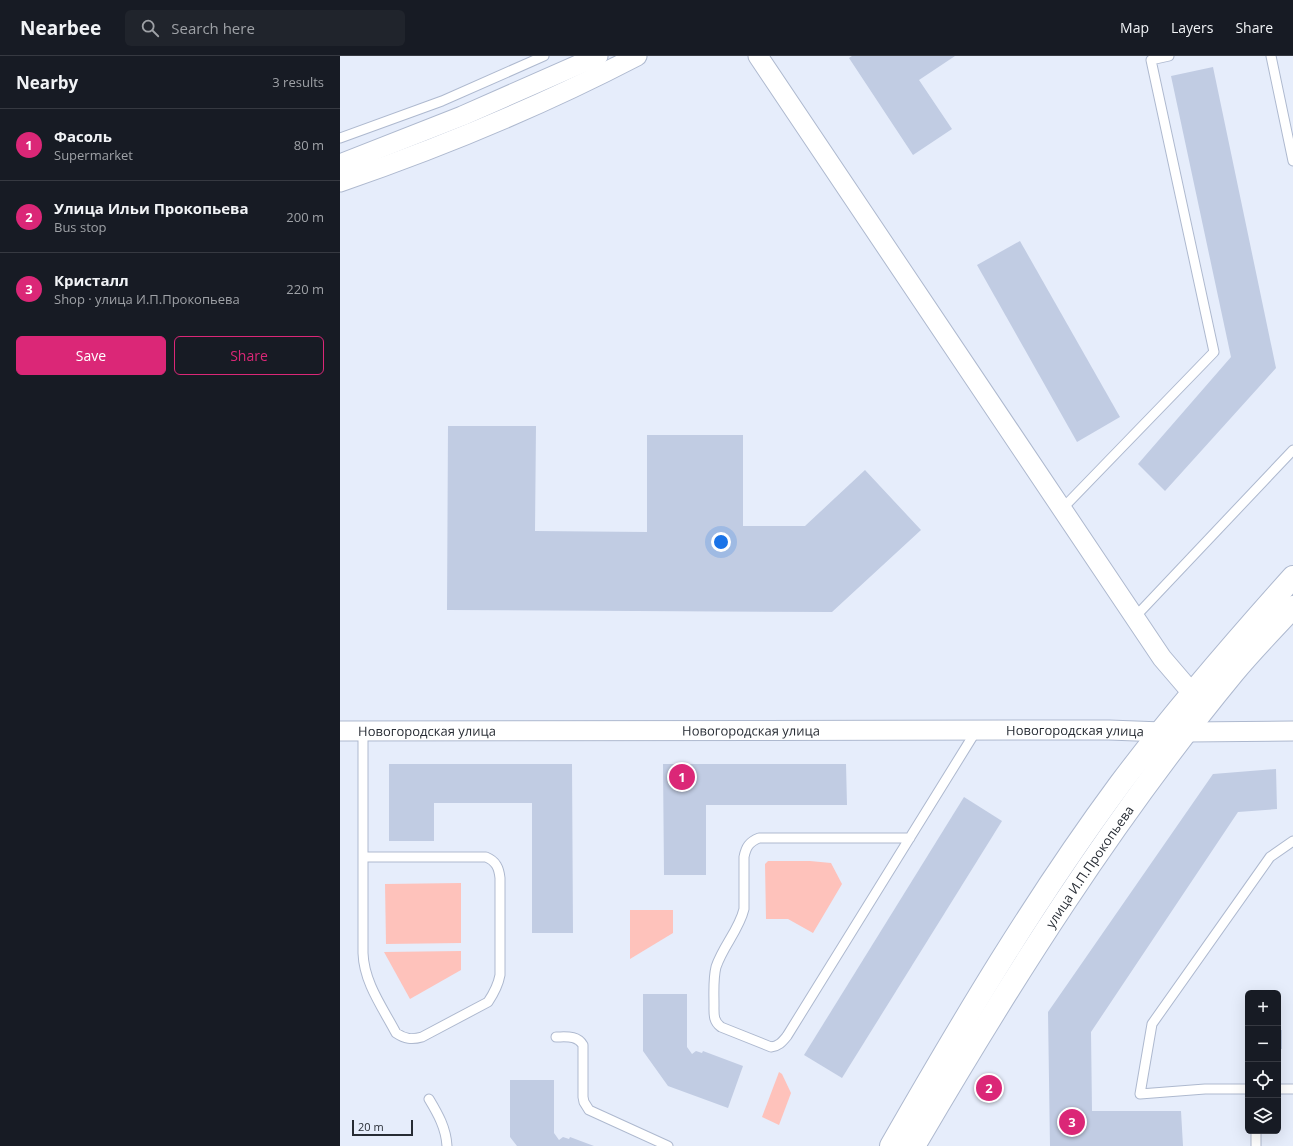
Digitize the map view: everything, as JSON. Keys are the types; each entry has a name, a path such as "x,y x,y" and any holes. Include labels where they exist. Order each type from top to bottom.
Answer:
{"street":[{"path":"340,164 462,116 598,56"},
{"path":"340,182 392,164 494,124 637,56"},
{"path":"758,56 1162,658 1199,700 1225,726 1236,730"},
{"name":"улица И.П.Прокопьева","path":"914,1146 959,1069 1036,944 1124,816 1187,732 1199,700 1218,660 1293,576"},
{"name":"улица И.П.Прокопьева","path":"891,1146 998,966 1066,861 1121,784 1162,732 1234,672 1293,607"},
{"name":"Новогородская улица","path":"340,731 1109,730 1162,732"},
{"path":"1162,732 1236,730 1293,731"}],"lane":[{"path":"340,138 442,101 544,56"},
{"path":"1062,508 1214,352 1151,60 1169,56"},
{"path":"1271,56 1293,161"},
{"path":"1135,617 1293,450"},
{"path":"362,857 486,857 496,864 499,870 500,878 500,976 496,990 488,1002 422,1037 408,1039 396,1033 371,987 364,969 363,953 362,857 363,731"},
{"path":"910,838 759,838 749,844 745,851 744,858 743,914 718,962 714,976 714,1016 718,1024 721,1027 771,1047 782,1043 910,838 976,731"},
{"path":"1245,1089 1205,1089 1140,1094 1152,1024 1270,857 1293,841"},
{"path":"556,1037 579,1039 583,1045 583,1097 589,1110 668,1146"},
{"path":"1281,1089 1293,1089"},
{"path":"429,1099 443,1124 447,1146"},
{"path":"1256,1134 1256,1146"}],"shaded area":[{"path":"768,861 810,861 831,863 842,884 813,933 788,919 766,919 765,864"},
{"path":"461,883 461,943 386,944 385,884"},
{"path":"630,910 673,910 673,933 630,959"},
{"path":"461,951 461,970 410,999 384,952"},
{"path":"779,1072 782,1074 791,1093 779,1125 762,1117"}],"building":[{"path":"852,56 955,56 919,80 952,129 913,155 849,58"},
{"path":"1213,67 1276,368 1165,491 1138,464 1231,357 1171,76"},
{"path":"1020,241 1120,417 1077,442 977,265"},
{"path":"448,426 536,426 535,531 647,532 647,435 743,435 743,526 805,526 865,470 921,530 832,612 447,610"},
{"path":"389,764 572,764 573,933 532,933 532,803 434,803 434,841 389,841"},
{"path":"663,764 846,764 847,805 706,805 706,875 664,875"},
{"path":"1276,769 1277,809 1238,812 1091,1032 1092,1111 1181,1111 1183,1146 1050,1146 1048,1012 1213,774"},
{"path":"964,797 1002,821 842,1078 804,1055"},
{"path":"643,994 687,994 687,1047 692,1054 696,1051 702,1053 703,1051 743,1066 728,1108 668,1086 643,1051"},
{"path":"1281,1030 1282,1030 1281,1049"},
{"path":"510,1080 554,1080 554,1133 559,1140 563,1137 569,1139 570,1137 594,1146 517,1146 510,1137"}],"place":[{"name":"Фасоль","path":"682,777"},
{"name":"Улица Ильи Прокопьева","path":"989,1088"},
{"name":"Кристалл","path":"1072,1122"}]}
